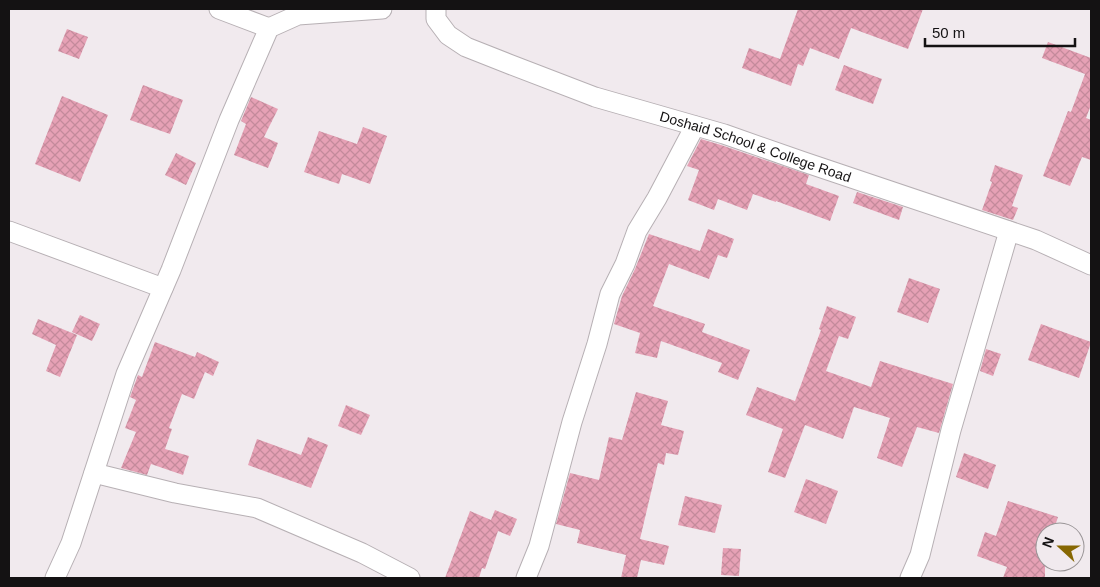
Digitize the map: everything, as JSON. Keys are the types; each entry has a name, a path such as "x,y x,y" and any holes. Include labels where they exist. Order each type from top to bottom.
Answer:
{"street":[{"path":"219,9 269,28"},
{"path":"55,578 71,543 126,374 163,288 229,120 269,28 298,15 382,9"},
{"name":"Doshaid School & College Road","path":"436,9 436,19 448,35 466,46 595,97 724,134 1036,240 1091,266"},
{"path":"526,578 539,546 572,422 597,344 610,294 625,264 637,231 657,198 695,126"},
{"path":"9,231 163,288"},
{"path":"910,578 920,555 951,430 1009,231"},
{"path":"94,473 175,492 257,508 362,553 410,578"}],"building":[{"path":"798,9 923,9 908,49 851,28 839,59 810,48 803,66 798,64 791,86 742,68 749,48 780,59"},
{"path":"67,29 88,37 79,59 58,51"},
{"path":"1048,42 1091,58 1091,105 1086,118 1091,120 1091,160 1082,157 1070,186 1043,176 1068,111 1071,112 1085,74 1042,58"},
{"path":"844,65 882,79 873,104 835,90"},
{"path":"143,85 183,100 170,134 130,120"},
{"path":"62,96 108,115 80,182 35,164"},
{"path":"251,97 278,109 264,137 278,143 268,168 234,155 246,124 241,121"},
{"path":"363,127 387,136 370,184 342,174 339,184 304,172 319,131 357,144"},
{"path":"701,139 809,175 806,184 839,196 830,221 753,194 747,210 718,199 714,210 688,200 699,170 687,166"},
{"path":"176,153 196,163 186,185 165,175"},
{"path":"995,165 1023,175 1012,206 1018,208 1013,220 982,210 992,182 990,181"},
{"path":"857,192 903,207 899,220 853,203"},
{"path":"708,229 734,239 727,258 718,255 709,279 669,264 653,306 705,324 702,332 750,350 738,380 718,372 722,363 661,341 657,358 635,353 640,333 614,324 622,296 649,234 700,251"},
{"path":"909,278 940,289 928,323 897,312"},
{"path":"827,306 856,317 848,339 839,336 826,371 871,387 880,361 953,384 939,433 917,427 902,467 877,458 890,418 854,407 843,439 805,425 785,478 768,472 783,429 746,415 757,387 795,401 821,330 819,329"},
{"path":"80,315 100,324 92,341 72,332"},
{"path":"38,319 77,335 60,377 46,371 56,345 32,334"},
{"path":"1041,324 1091,342 1079,378 1028,360"},
{"path":"155,342 195,357 197,352 219,362 213,376 205,372 194,399 182,394 169,428 172,429 165,449 189,456 183,475 151,464 147,475 121,468 136,432 125,428 136,400 130,397 138,375 142,377"},
{"path":"986,349 1001,354 993,376 980,371"},
{"path":"636,392 668,401 661,425 684,431 678,455 666,453 664,465 658,463 640,539 669,546 664,565 641,560 637,578 621,578 626,555 577,543 580,530 556,524 570,473 599,480 609,437 622,440"},
{"path":"346,405 370,415 361,435 338,426"},
{"path":"308,437 328,445 311,488 248,465 257,439 301,455"},
{"path":"964,453 996,465 988,489 956,477"},
{"path":"806,479 838,491 826,524 794,512"},
{"path":"685,496 722,505 715,533 678,525"},
{"path":"1008,501 1058,517 1056,522 1035,522 1035,572 1045,572 1045,578 1003,578 1007,567 977,556 985,532 996,536"},
{"path":"495,510 517,519 510,536 498,531 485,569 482,568 479,578 445,578 470,511 491,520"},
{"path":"723,548 741,549 739,576 721,575"}]}
